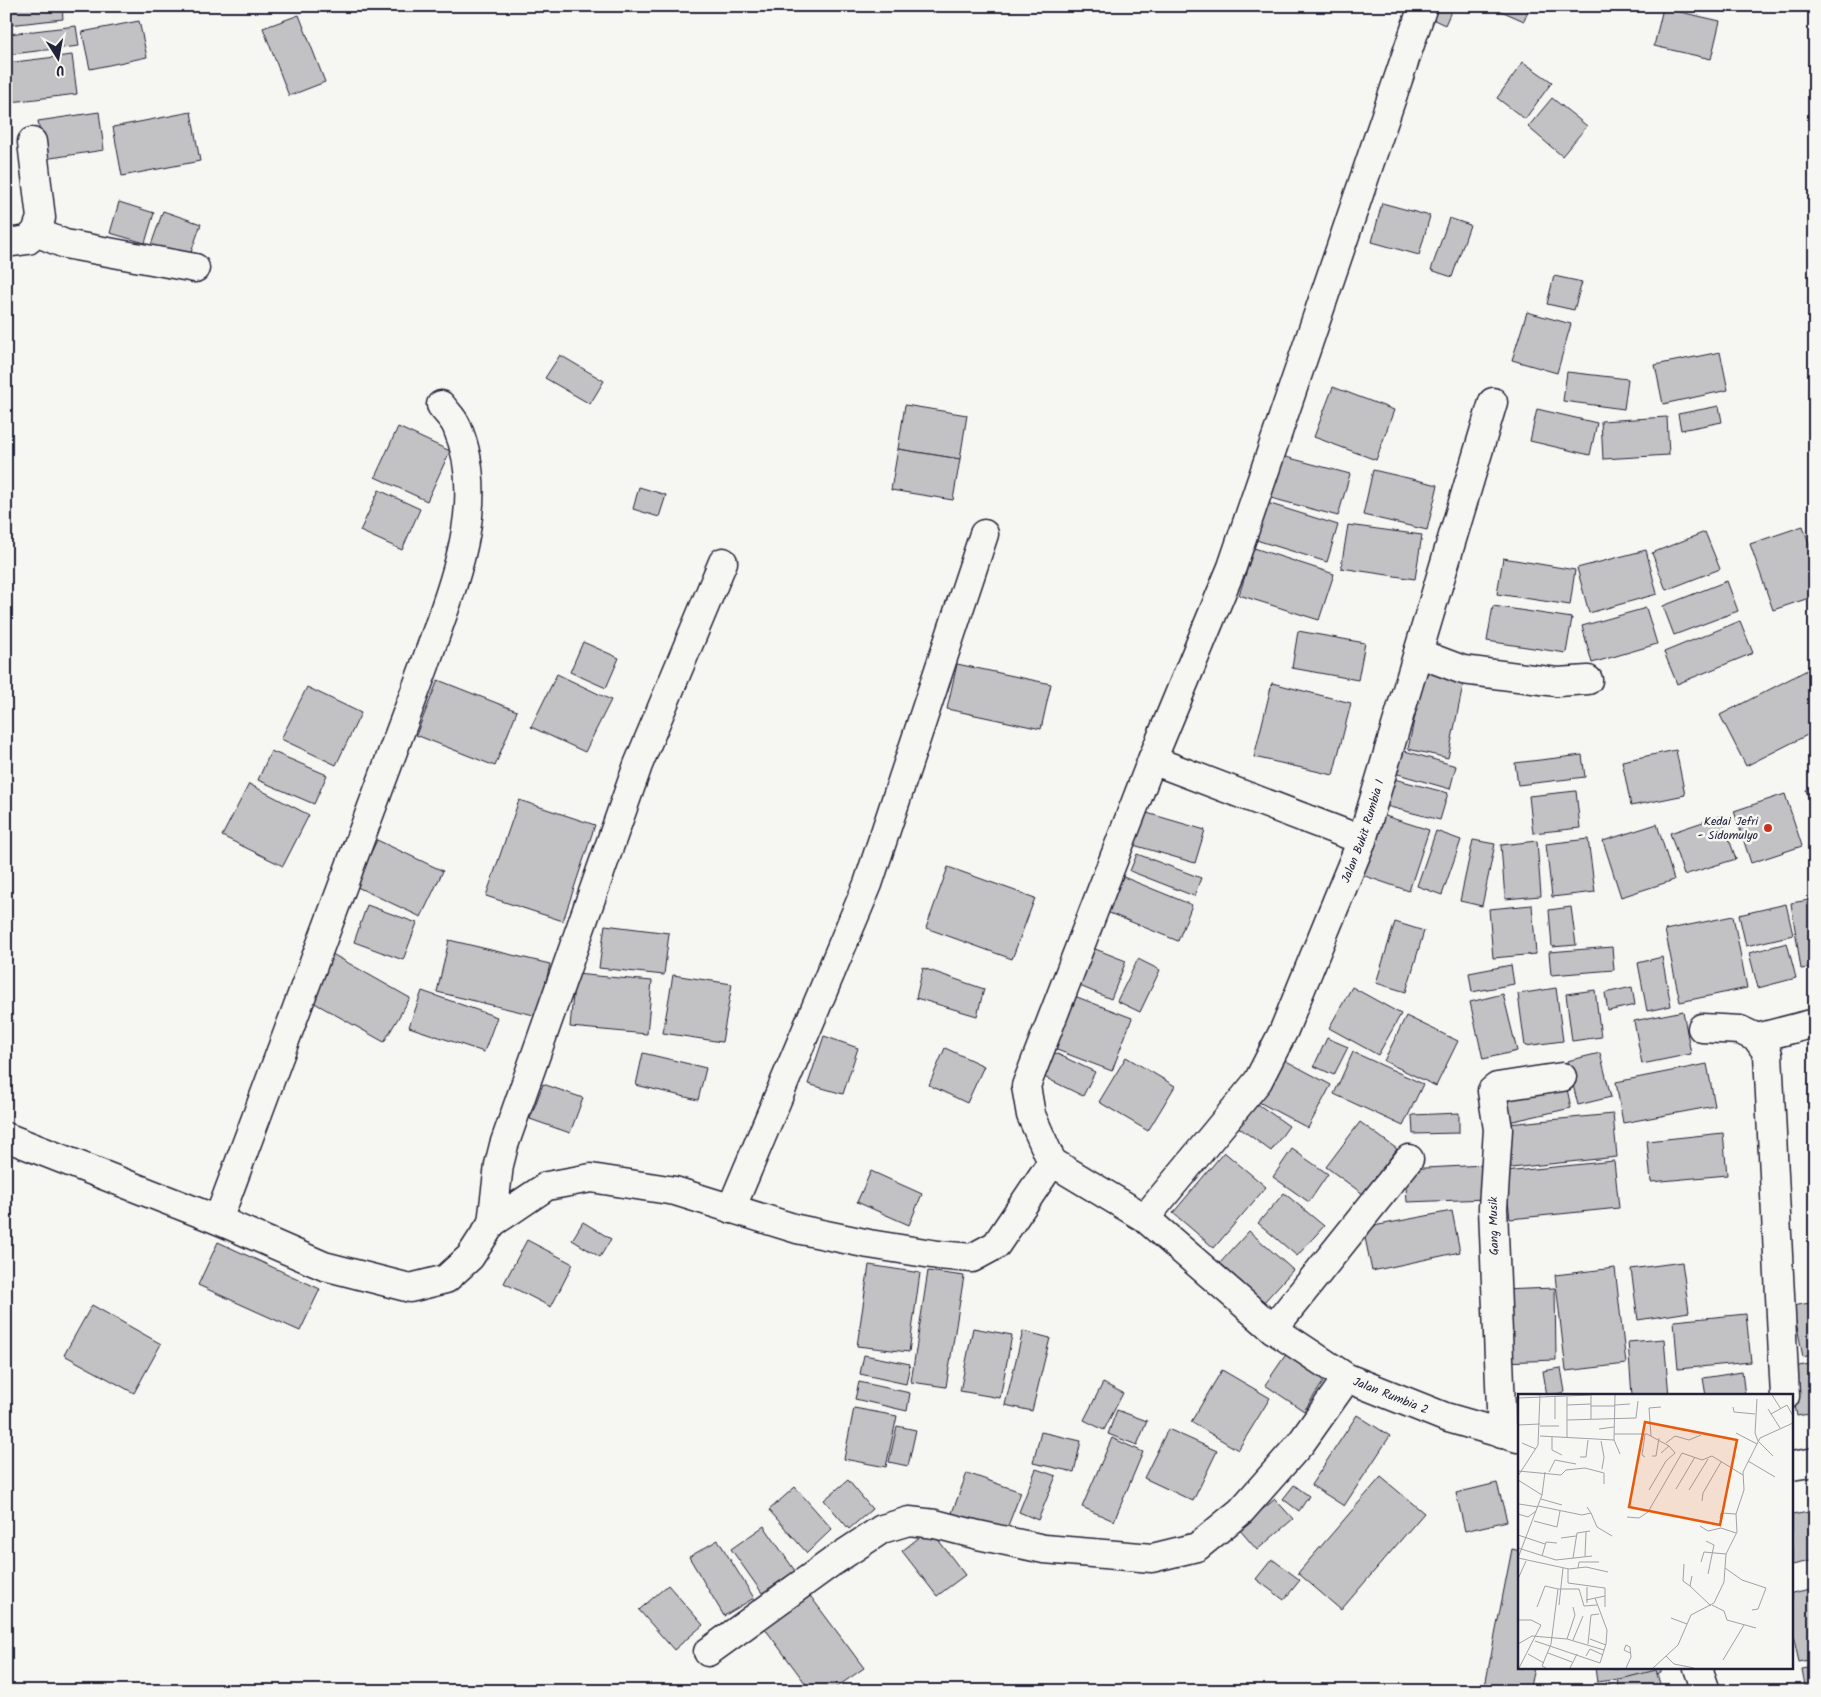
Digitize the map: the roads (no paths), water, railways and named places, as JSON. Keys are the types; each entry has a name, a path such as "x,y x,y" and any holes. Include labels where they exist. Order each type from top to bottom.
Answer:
{"street":[{"path":"6,1137 218,1220 324,1266 410,1288 446,1279 470,1257 492,1223 547,1186 591,1178 675,1192 797,1229 869,1244 938,1255 972,1258 996,1245 1052,1162 1030,1114 1026,1086 1152,760 1232,567 1424,6"},
{"path":"6,243 28,240 36,232 41,218 32,142"},
{"path":"36,232 65,244 195,268"},
{"name":"Jalan Bukit Rumbia I","path":"1145,1218 1258,1080 1284,1030 1362,840 1493,402"},
{"path":"218,1220 422,674 459,560 467,528 470,500 467,466 456,425 441,405"},
{"path":"731,1209 868,884 984,534"},
{"path":"492,1223 498,1173 504,1144 638,765 723,562"},
{"path":"1418,653 1463,670 1557,682 1588,680"},
{"path":"1152,760 1362,840"},
{"path":"1757,1038 1815,1023"},
{"path":"1702,1028 1740,1030 1757,1038 1768,1054 1785,1394"},
{"name":"Gang Musik","path":"1511,1436 1492,1208 1498,1129 1492,1091 1497,1087 1562,1077"},
{"path":"1273,1329 1409,1159"},
{"name":"Jalan Rumbia 2","path":"1052,1162 1145,1218 1273,1329 1347,1378 1445,1417 1511,1436"},
{"path":"708,1652 832,1562 882,1529 909,1520 935,1524 978,1536 1044,1549 1152,1558 1197,1547 1241,1511 1301,1442 1347,1378"},
{"path":"1794,1466 1815,1462"},
{"path":"1699,1670 1706,1691"}],"place":[{"name":"Kedai Jefri - Sidomulyo","path":"1768,828"}]}
